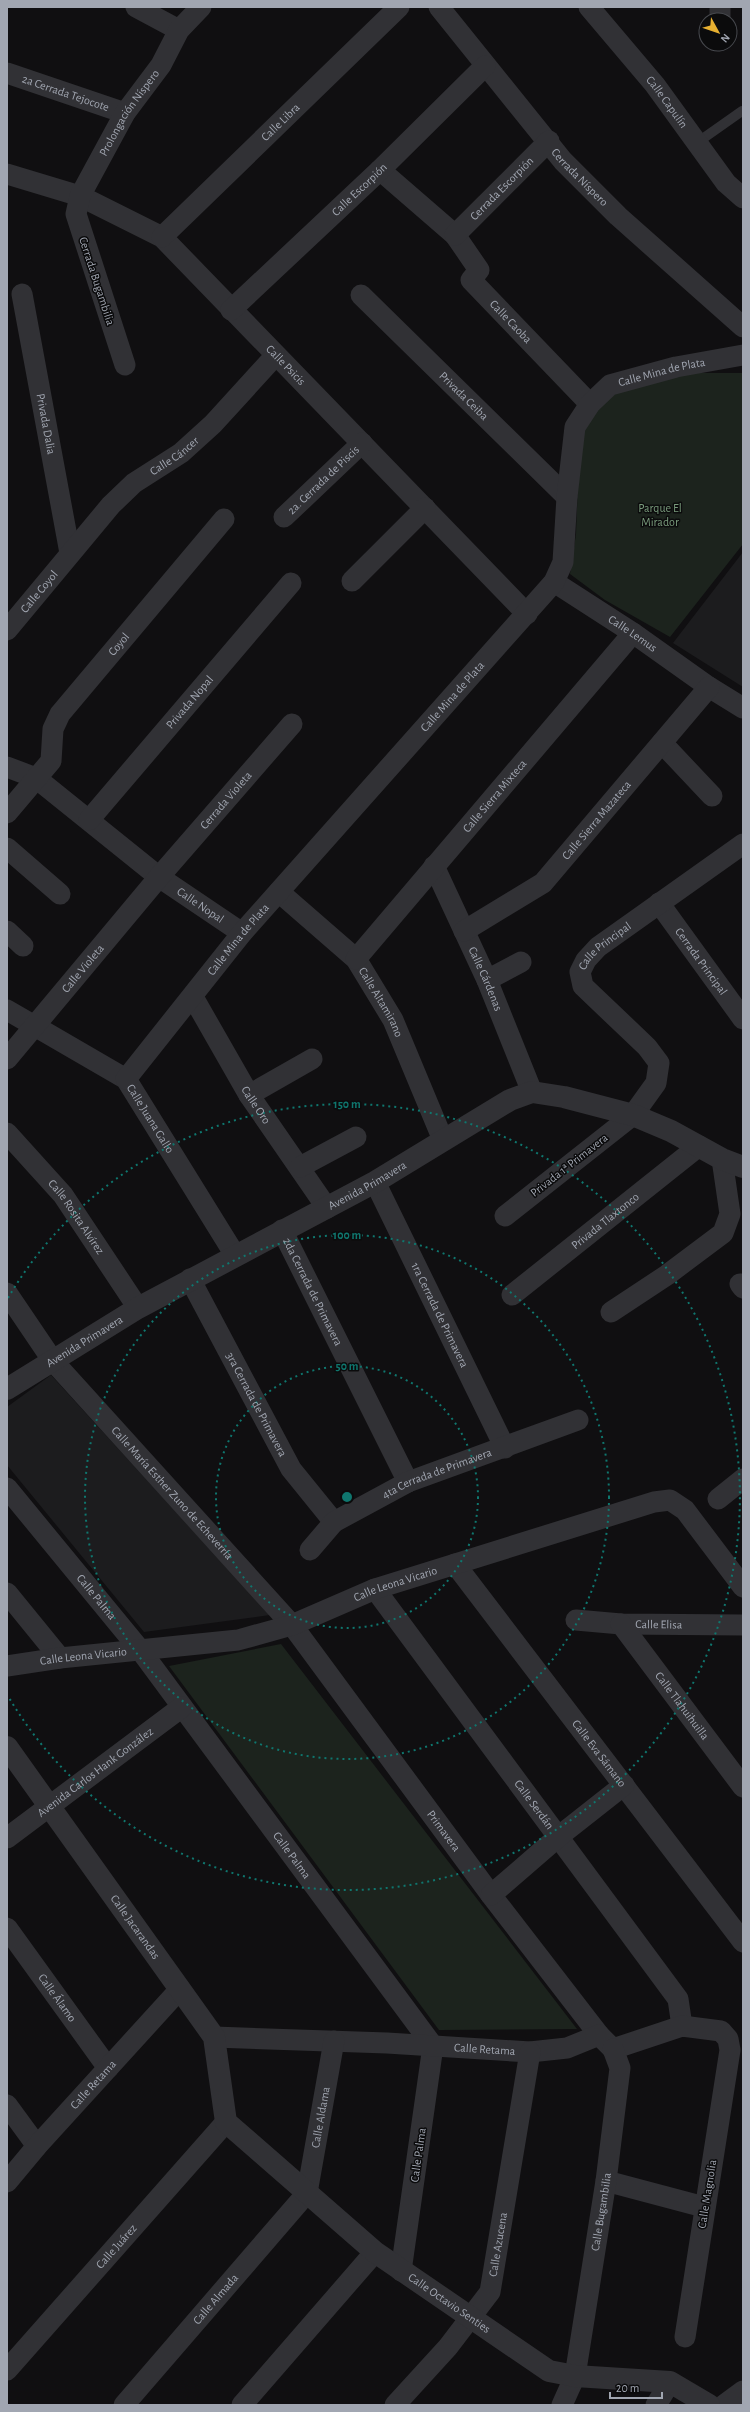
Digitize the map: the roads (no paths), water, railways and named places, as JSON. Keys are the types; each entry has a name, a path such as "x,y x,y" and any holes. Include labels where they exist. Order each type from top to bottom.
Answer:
{"street":[{"path":"136,7 179,30"},
{"name":"Prolongación Níspero","path":"80,196 125,112 161,65 179,30 201,7"},
{"name":"Calle Libra","path":"162,237 399,7"},
{"name":"Cerrada Níspero","path":"439,7 485,66 549,141 563,161 618,216 743,327"},
{"name":"Calle Capulín","path":"589,7 655,85 698,142 726,183 743,198"},
{"name":"Calle Escorpión","path":"231,310 380,170 485,66"},
{"name":"2a Cerrada Tejocote","path":"7,73 125,112"},
{"name":"Cerrada Escorpión","path":"455,235 549,141"},
{"path":"380,170 455,235"},
{"name":"Calle Psicis","path":"7,174 80,196 162,237 275,356 362,443 527,614"},
{"name":"Cerrada Bugambilia","path":"80,196 76,214 125,365"},
{"name":"Calle Caoba","path":"455,235 480,270 471,280 590,404"},
{"name":"Privada Dalia","path":"22,294 70,553"},
{"name":"Privada Ceiba","path":"361,295 567,497"},
{"path":"733,356 743,339"},
{"name":"Calle Cáncer","path":"70,553 111,506 134,483 181,453 213,424 275,356"},
{"name":"Calle Mina de Plata","path":"126,1079 193,998 242,933 554,582 563,562 567,497 575,427 590,404 610,385 733,356"},
{"name":"2a. Cerrada de Piscis","path":"284,517 362,443"},
{"path":"352,581 425,508"},
{"name":"Coyol","path":"36,778 51,761 53,729 60,714 224,519"},
{"name":"Calle Coyol","path":"7,630 70,553"},
{"name":"Privada Nopal","path":"88,820 291,582"},
{"name":"Calle Lemus","path":"554,582 633,633 708,687 743,708"},
{"name":"Calle Sierra Mixteca","path":"356,959 633,633"},
{"name":"Calle Sierra Mazateca","path":"464,931 543,883 708,687"},
{"name":"Cerrada Violeta","path":"159,877 292,724"},
{"path":"662,743 712,796"},
{"path":"7,767 36,778 159,877"},
{"path":"7,813 36,778"},
{"name":"Calle Principal","path":"633,1115 656,1083 660,1063 647,1047 583,986 580,972 586,960 598,947 743,844"},
{"path":"7,848 60,894"},
{"name":"Calle Cárdenas","path":"434,866 487,980 532,1092"},
{"name":"Calle Nopal","path":"159,877 242,933"},
{"name":"Calle Violeta","path":"7,1059 159,877"},
{"name":"Calle Altamirano","path":"279,892 356,959 392,1020 443,1140"},
{"name":"Cerrada Principal","path":"659,904 741,1012"},
{"path":"7,931 23,946"},
{"path":"487,980 522,962"},
{"name":"Calle Oro","path":"193,998 249,1094 327,1208"},
{"name":"Calle Juana Gallo","path":"7,1010 126,1079 235,1255"},
{"path":"249,1094 312,1059"},
{"name":"Avenida Primavera","path":"7,1389 138,1308 282,1230 375,1182 510,1100 532,1092 564,1097 633,1115 699,1146 722,1159 743,1167"},
{"name":"Privada 1ª Primavera","path":"504,1216 633,1115"},
{"name":"Calle Rosita Alvírez","path":"7,1133 63,1195 138,1308"},
{"path":"300,1167 356,1137"},
{"name":"Privada Tlaxtonco","path":"512,1295 699,1146"},
{"path":"610,1312 666,1276 723,1233 730,1214 722,1159"},
{"name":"1ra Cerrada de Primavera","path":"375,1182 505,1448"},
{"name":"2da Cerrada de Primavera","path":"282,1230 408,1482"},
{"name":"3ra Cerrada de Primavera","path":"190,1279 291,1469 334,1522"},
{"name":"Calle María Esther Zuno de Echeverría","path":"7,1293 52,1361 292,1625"},
{"name":"4ta Cerrada de Primavera","path":"310,1550 334,1522 408,1482 505,1448 578,1420"},
{"path":"718,1499 743,1479"},
{"name":"Calle Palma","path":"7,1488 141,1651 433,2046 401,2271"},
{"name":"Calle Leona Vicario","path":"7,1666 60,1658 238,1640 292,1625 375,1589 654,1502 670,1500 685,1510 743,1586"},
{"name":"Calle Eva Sámano","path":"456,1564 743,1942"},
{"name":"Calle Serdán","path":"375,1589 678,1999 682,2026"},
{"path":"7,1593 60,1658"},
{"name":"Calle Elisa","path":"576,1620 621,1624 743,1625"},
{"name":"Calle Tlahuihuilla","path":"621,1624 743,1787"},
{"name":"Primavera","path":"292,1625 491,1895 606,2042"},
{"name":"Avenida Carlos Hank González","path":"7,1838 182,1706"},
{"name":"Calle Jacarandas","path":"7,1746 214,2037 226,2122"},
{"path":"491,1895 558,1837 624,1785"},
{"name":"Calle Álamo","path":"7,1928 108,2068"},
{"name":"Calle Retama","path":"7,2182 37,2146 180,1989"},
{"name":"Calle Retama","path":"214,2037 334,2041 530,2052 606,2042 682,2026 721,2031 728,2039 730,2050"},
{"name":"Calle Aldama","path":"307,2193 334,2041"},
{"name":"Calle Bugambilia","path":"562,2405 575,2376 606,2181 620,2068 606,2042"},
{"name":"Calle Magnolia","path":"685,2337 704,2207 730,2050"},
{"name":"Calle Azucena","path":"395,2405 472,2318 490,2292 530,2052"},
{"path":"7,2105 37,2146"},
{"name":"Calle Octavio Senties","path":"226,2122 375,2252 550,2371 575,2376 670,2382 709,2405"},
{"name":"Calle Juárez","path":"7,2370 226,2122"},
{"path":"606,2181 704,2207"},
{"name":"Calle Almada","path":"124,2405 307,2193"},
{"path":"242,2405 375,2252"},
{"path":"656,2405 670,2382"},
{"path":"724,2405 743,2391"}],"lane":[{"path":"698,142 742,111"}],"park label":[{"name":"Parque El Mirador","path":"660,515"}]}
